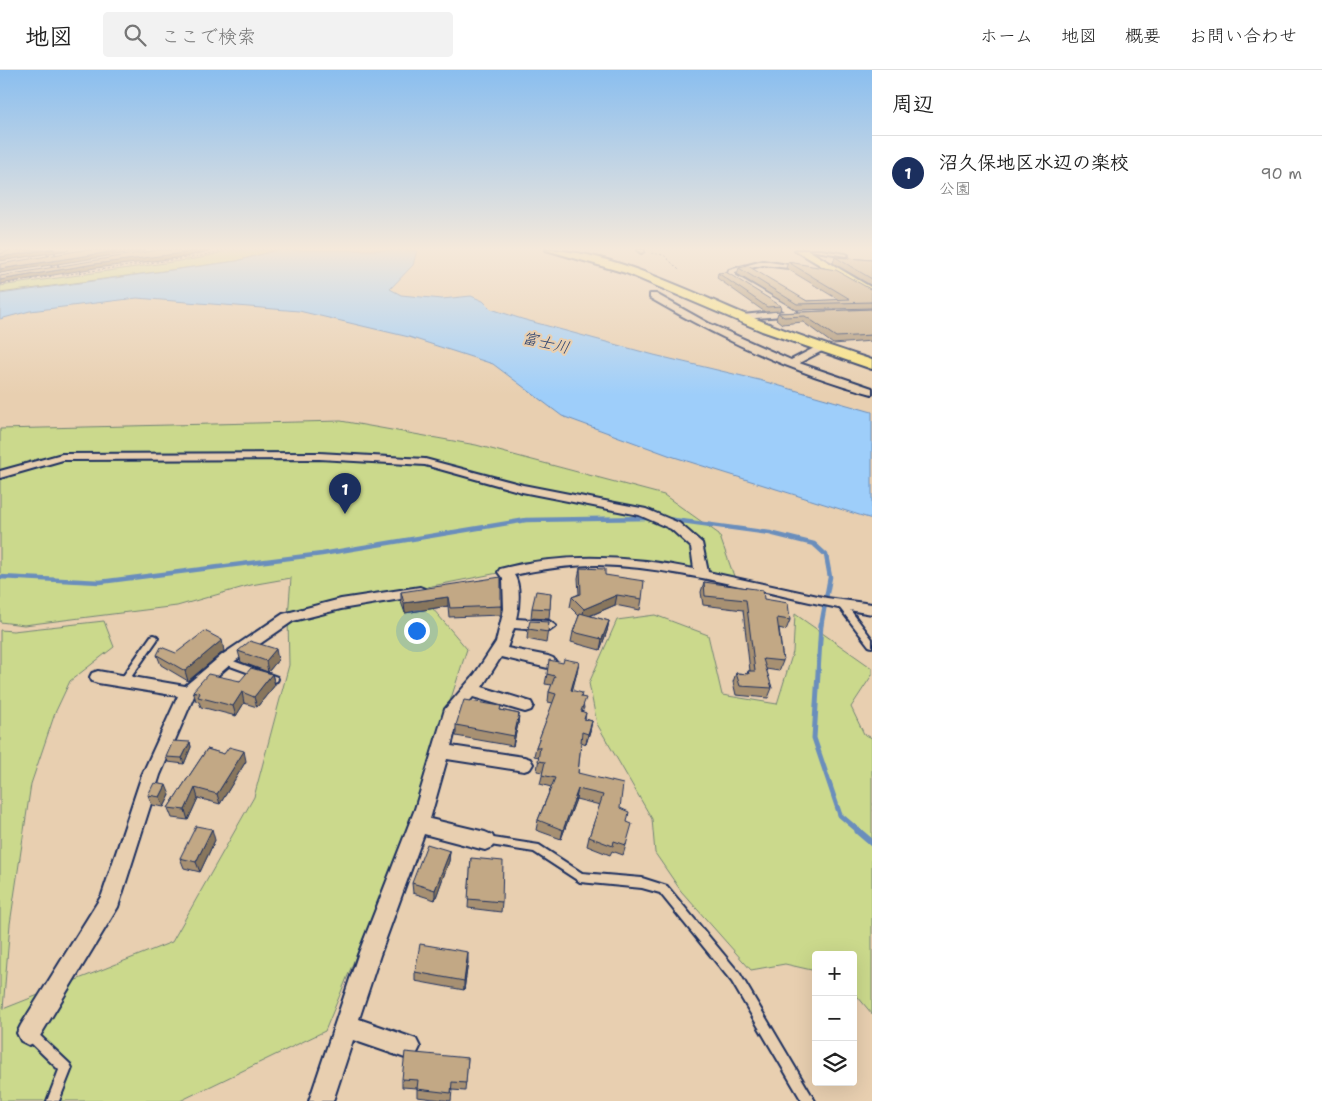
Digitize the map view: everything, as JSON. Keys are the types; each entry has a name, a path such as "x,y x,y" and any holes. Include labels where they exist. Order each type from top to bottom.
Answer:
{"main road":[{"path":"696,298 820,348 872,366"}],"street":[{"path":"657,298 714,330 791,363 872,391"},
{"path":"767,298 792,313"},
{"path":"742,317 802,313"},
{"path":"791,363 820,348"},
{"path":"0,475 62,457 320,456 388,458 425,462 522,488 642,512 675,526 697,546 702,575"},
{"path":"321,1101 345,1026 418,824 453,709 481,678 498,651 509,623 511,608 510,579 505,572 560,561 597,561 659,567 812,600 872,608"},
{"path":"491,582 510,579"},
{"path":"29,1033 111,900 152,775 188,692 225,661 288,617 341,604 435,590"},
{"path":"509,623 549,626"},
{"path":"498,651 548,662"},
{"path":"98,677 188,692"},
{"path":"470,690 526,706"},
{"path":"441,751 524,764"},
{"path":"418,824 485,841"},
{"path":"345,1026 408,1047"}],"lane":[{"path":"842,605 872,644"},
{"path":"124,681 154,638"},
{"path":"225,661 274,679"},
{"path":"485,841 536,848 580,877 642,883 663,888 736,978 809,1101"},
{"path":"29,1033 66,1068 53,1101"}],"green space":[{"path":"341,421 476,445 664,495 719,534 735,579 668,565 559,561 427,587 433,609 467,649 410,825 325,1031 180,1101 0,1101 0,630 13,631 104,621 114,647 70,681 55,713 31,784 10,924 3,1009 172,942 254,797 289,665 288,617 291,578 251,585 177,606 24,625 0,622 0,429"},
{"path":"795,614 872,668 872,675 851,707 864,734 872,738 872,1014 857,996 857,951 812,951 812,970 785,964 751,970 681,891 655,853 652,819 597,724 589,683 617,620 655,615 708,635 722,695 777,704 793,652"}],"water":[{"path":"0,298 136,298 30,311 0,319"},
{"name":"富士川","path":"138,298 476,298 483,301 491,309 522,319 654,355 759,380 872,412 872,519 671,456 562,416 493,364 409,337 299,311"}],"building":[{"path":"754,298 768,298 781,306 767,307"},
{"path":"788,298 802,298 807,301 850,299 849,298 872,298 872,302 797,304"},
{"path":"872,309 872,335 836,337 805,316 784,317 778,313"},
{"path":"580,568 605,569 605,575 644,581 642,599 617,595 584,609 572,597 581,594"},
{"path":"501,577 501,606 450,608 448,597 404,603 401,592"},
{"path":"704,582 763,590 764,599 788,603 790,620 777,618 783,661 763,659 772,688 740,686 736,673 749,674 748,671 755,671 746,600 705,596"},
{"path":"536,591 551,593 550,609 532,608"},
{"path":"580,613 609,621 602,639 573,632"},
{"path":"530,621 549,622 548,632 528,629"},
{"path":"205,631 222,640 185,671 157,655 161,647 176,653"},
{"path":"250,641 276,649 266,661 238,651"},
{"path":"564,659 579,662 571,690 582,693 581,697 586,698 581,711 586,713 584,719 592,721 588,734 582,732 578,773 623,784 620,808 629,812 627,822 632,824 626,845 614,841 613,846 589,837 603,795 578,789 563,830 538,820 555,778 542,775 545,762 538,761 540,747 536,747 556,694 549,692 555,676 547,674 549,660 563,663"},
{"path":"251,668 272,674 254,697 242,692 233,706 198,697 200,693 193,691 208,674 240,681"},
{"path":"464,700 501,706 500,710 519,714 514,736 456,725"},
{"path":"173,741 190,742 182,758 166,757"},
{"path":"229,747 244,751 217,794 195,788 185,810 168,808 207,749 224,754"},
{"path":"154,783 166,785 160,797 148,795"},
{"path":"196,826 212,829 196,862 180,858"},
{"path":"427,844 450,851 435,890 412,883"},
{"path":"471,858 503,861 502,902 468,899"},
{"path":"420,944 468,952 464,981 415,972"},
{"path":"405,1052 468,1058 466,1083 452,1082 451,1093 417,1089 418,1080 402,1079"}],"waterway":[{"path":"0,577 100,582 322,554 526,520 652,518"},
{"path":"667,519 770,533 814,544 826,555 830,577 821,626"},
{"path":"821,624 814,738 840,815 860,832"},
{"path":"858,831 872,843"}],"place":[{"name":"沼久保地区水辺の楽校","path":"345,514"}]}
